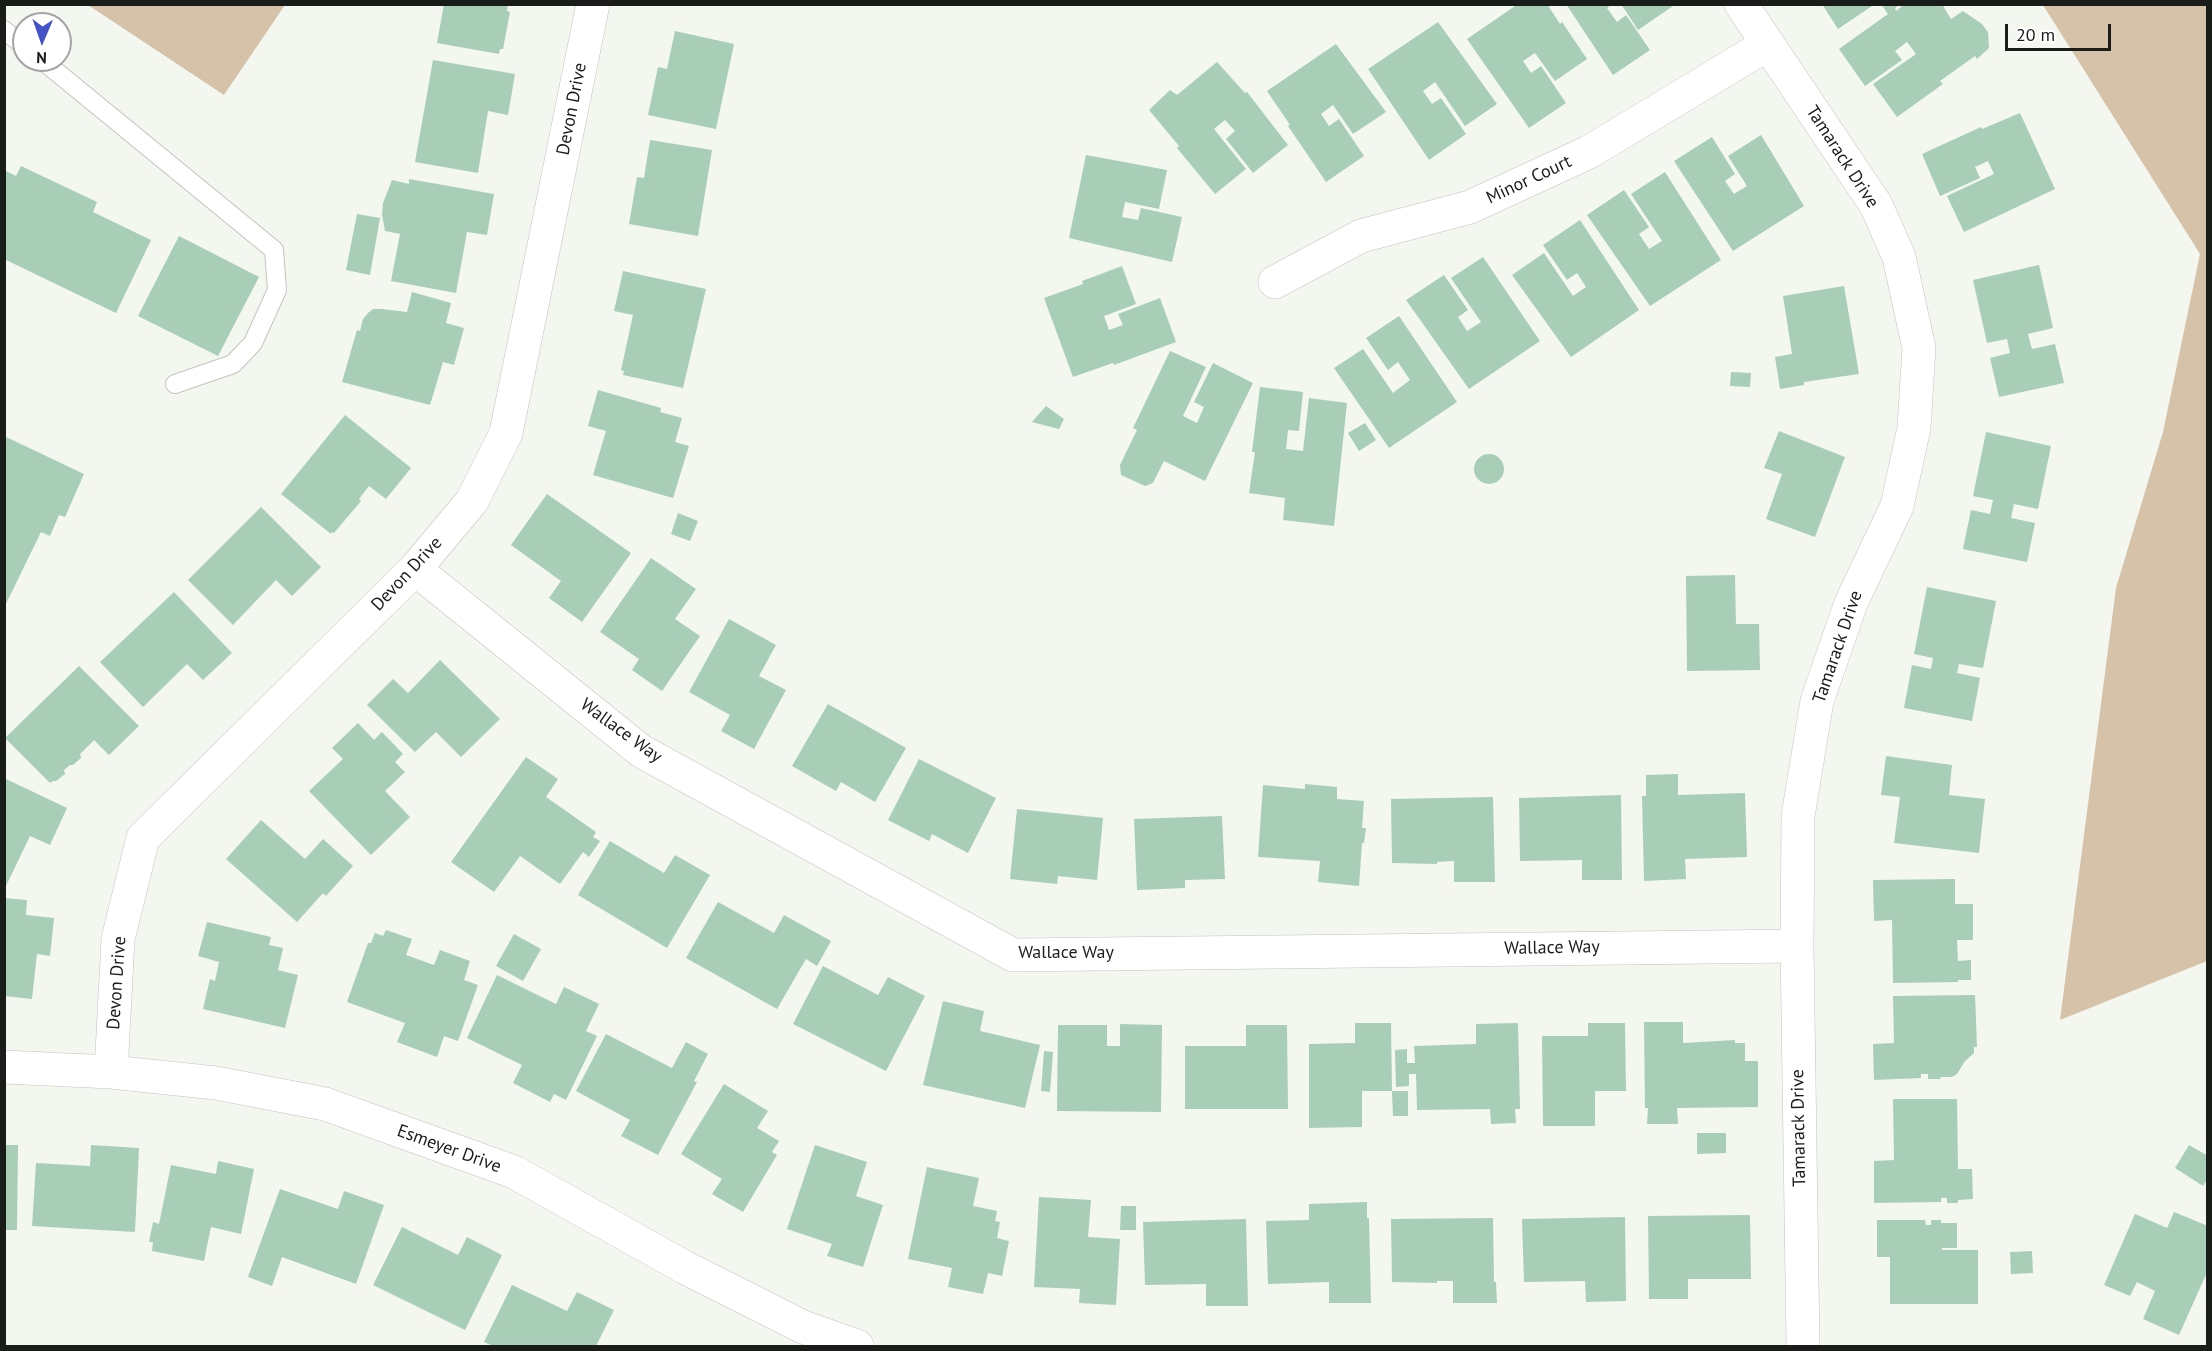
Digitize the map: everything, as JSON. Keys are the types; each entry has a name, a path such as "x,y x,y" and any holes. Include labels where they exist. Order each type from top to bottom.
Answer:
{"street":[{"name":"Devon Drive","path":"111,1072 118,939 143,838 415,569 472,501 506,433 593,4"},
{"name":"Tamarack Drive","path":"1741,4 1876,205 1899,257 1918,348 1914,428 1897,506 1851,603 1817,701 1798,816 1797,945 1803,1347"},
{"name":"Minor Court","path":"1275,282 1361,236 1470,207 1589,152 1768,44"},
{"name":"Wallace Way","path":"415,569 641,751 1013,955 1797,945"},
{"name":"Esmeyer Drive","path":"4,1067 111,1072 216,1083 325,1104 514,1172 686,1268 803,1327 857,1347"}],"lane":[{"path":"57,72 274,250 277,290 253,343 233,364 175,384"}],"shaded area":[{"path":"88,5 285,5 224,95"},
{"path":"2043,5 2208,5 2207,961 2060,1020 2116,588 2163,432 2200,254"}],"building":[{"path":"444,4 508,4 507,11 510,12 503,49 500,49 499,54 437,43"},
{"path":"1518,4 1547,4 1587,59 1555,81 1535,53 1523,61 1531,73 1541,66 1566,103 1529,128 1467,39"},
{"path":"1566,4 1613,4 1607,8 1617,22 1626,15 1650,50 1613,75"},
{"path":"1621,4 1672,4 1673,6 1638,30"},
{"path":"1822,4 1875,4 1838,29"},
{"path":"1881,4 1900,4 1895,8 1896,11 1905,4 1942,4 1951,19 1963,11 1982,24 1988,32 1989,48 1977,59 1975,56 1940,81 1943,84 1897,117 1873,84 1916,54 1907,42 1895,51 1902,60 1865,86 1839,49 1888,14"},
{"path":"1438,22 1497,104 1465,126 1435,82 1423,91 1432,104 1441,98 1466,134 1429,160 1368,69"},
{"path":"675,31 734,44 716,129 648,115 658,67 667,69"},
{"path":"1336,44 1386,112 1353,134 1333,105 1321,114 1329,126 1339,119 1364,156 1326,182 1267,91"},
{"path":"433,60 515,74 508,115 488,111 478,173 415,162"},
{"path":"1217,62 1245,93 1247,92 1288,145 1253,173 1226,139 1235,131 1225,120 1214,129 1246,169 1215,194 1149,110 1170,90 1177,95"},
{"path":"2020,113 2055,189 1964,232 1947,196 1994,174 1988,161 1975,167 1980,178 1940,196 1922,154 1981,127 1982,129"},
{"path":"1761,135 1804,206 1733,251 1674,161 1712,137 1735,174 1725,181 1734,194 1747,186 1728,156"},
{"path":"650,140 712,150 698,236 629,224 637,177 644,178"},
{"path":"1086,155 1167,170 1159,209 1125,202 1122,217 1138,220 1141,208 1182,217 1172,262 1069,238"},
{"path":"21,166 97,202 93,212 151,240 116,313 4,259 4,170 16,176"},
{"path":"1665,172 1721,260 1650,306 1587,215 1624,190 1649,227 1639,234 1649,249 1662,241 1631,194"},
{"path":"409,179 494,194 487,235 467,232 456,293 391,281 400,234 385,231 383,203 392,180 409,184"},
{"path":"357,214 380,218 370,275 346,270"},
{"path":"1580,220 1639,310 1571,357 1512,275 1544,253 1573,296 1586,287 1577,273 1567,280 1543,245"},
{"path":"179,236 259,277 218,356 138,316"},
{"path":"1483,257 1540,341 1469,389 1406,300 1444,275 1468,310 1458,317 1467,331 1481,322 1451,278"},
{"path":"2039,265 2053,328 2028,334 2032,349 2055,344 2064,383 1999,397 1990,358 2010,353 2007,339 1987,343 1973,280"},
{"path":"1122,266 1136,304 1104,316 1109,330 1123,325 1118,314 1160,298 1176,342 1114,365 1113,363 1073,377 1044,298 1083,284 1082,281"},
{"path":"623,271 706,289 683,388 623,375 624,371 621,370 633,315 614,311"},
{"path":"1844,286 1859,374 1804,382 1804,385 1780,389 1775,357 1792,354 1783,296"},
{"path":"412,292 451,303 446,323 464,328 454,365 443,362 430,405 342,382 357,330 360,331 363,319 373,309 407,312"},
{"path":"1399,316 1457,402 1389,448 1334,368 1363,349 1393,393 1410,380 1398,362 1388,370 1366,338"},
{"path":"1170,351 1206,367 1183,416 1197,423 1204,407 1194,402 1213,363 1253,383 1205,481 1164,461 1153,483 1145,486 1121,475 1120,465 1137,430 1133,428"},
{"path":"1731,372 1751,373 1750,387 1730,386"},
{"path":"1260,387 1303,392 1299,431 1288,430 1286,449 1303,451 1309,398 1347,403 1334,526 1283,520 1285,498 1249,493"},
{"path":"598,390 661,408 660,412 682,418 675,442 689,446 673,498 593,475 606,431 588,426"},
{"path":"1046,406 1064,419 1059,429 1032,422"},
{"path":"345,415 411,468 386,499 369,486 359,499 361,501 331,534 281,494"},
{"path":"1365,423 1376,440 1359,451 1348,433"},
{"path":"1779,431 1845,457 1815,537 1766,519 1782,474 1764,468"},
{"path":"1986,432 2051,446 2038,509 2014,504 2011,518 2035,523 2027,562 1963,549 1971,510 1990,514 1993,500 1973,496"},
{"path":"4,436 84,474 65,517 59,515 50,536 41,532 4,608"},
{"path":"1489,454 1500,458 1504,469 1500,480 1489,484 1478,480 1474,469 1478,458"},
{"path":"547,494 631,553 582,622 549,598 561,581 511,545"},
{"path":"261,507 321,567 292,596 276,580 233,625 188,580"},
{"path":"678,513 698,521 690,541 671,534"},
{"path":"651,558 696,589 675,619 700,636 662,691 632,670 639,659 600,632"},
{"path":"1735,575 1736,624 1759,624 1760,670 1687,671 1686,576"},
{"path":"1927,587 1996,601 1983,668 1959,664 1957,673 1980,678 1972,721 1904,708 1912,665 1931,669 1933,658 1914,654"},
{"path":"174,592 232,653 203,680 187,664 143,707 100,662"},
{"path":"729,619 776,645 759,676 786,690 754,749 721,731 730,715 689,692"},
{"path":"440,660 500,719 461,757 436,732 415,752 367,705 393,679 408,693"},
{"path":"79,666 139,726 109,755 94,740 80,754 81,758 64,770 65,774 50,783 5,738"},
{"path":"828,704 906,748 875,802 841,782 836,791 792,766"},
{"path":"358,723 374,740 382,732 403,754 395,762 405,772 385,791 410,817 371,855 309,791 343,759 332,748"},
{"path":"1886,756 1952,765 1949,795 1985,799 1979,853 1894,843 1900,797 1881,795"},
{"path":"526,757 558,779 546,797 596,832 593,837 600,841 589,857 583,852 560,884 520,856 494,892 451,862"},
{"path":"919,759 996,798 968,853 932,834 929,841 888,820"},
{"path":"1678,774 1678,795 1745,793 1747,857 1685,859 1686,879 1644,881 1642,796 1646,796 1646,775"},
{"path":"4,778 67,808 50,845 30,836 4,890"},
{"path":"1305,784 1337,787 1337,799 1364,801 1362,828 1366,828 1364,843 1362,843 1359,886 1318,882 1320,861 1258,857 1263,785 1305,789"},
{"path":"1621,795 1622,880 1582,880 1582,860 1520,861 1519,798"},
{"path":"1493,797 1495,882 1454,882 1454,861 1437,862 1437,864 1392,863 1391,799"},
{"path":"1017,809 1103,818 1097,880 1058,876 1057,884 1010,879"},
{"path":"1222,816 1225,879 1185,880 1185,888 1137,890 1134,819"},
{"path":"261,820 305,859 323,839 353,866 326,896 323,893 297,922 226,859"},
{"path":"610,841 664,873 675,855 710,875 667,948 578,895"},
{"path":"1955,879 1955,904 1973,904 1973,940 1957,940 1958,961 1971,960 1971,980 1893,983 1892,920 1874,921 1873,880"},
{"path":"4,898 27,900 26,915 54,918 50,956 37,954 32,999 4,996"},
{"path":"718,902 774,933 784,915 831,941 817,966 806,959 777,1009 686,958"},
{"path":"207,922 271,937 269,945 283,948 278,970 298,975 285,1028 203,1009 210,979 215,981 219,962 198,956"},
{"path":"386,930 412,939 406,955 434,965 440,950 470,961 464,980 478,985 458,1041 444,1036 437,1057 397,1042 405,1023 347,1002 368,943 371,943 375,933 383,936"},
{"path":"514,934 541,949 523,981 496,966"},
{"path":"823,966 878,995 888,977 925,996 886,1071 793,1024"},
{"path":"497,975 556,1004 564,987 599,1004 586,1031 597,1036 566,1100 554,1094 550,1102 513,1083 522,1065 467,1038"},
{"path":"1975,995 1977,1047 1974,1047 1974,1053 1965,1061 1957,1074 1940,1079 1928,1079 1928,1074 1921,1074 1921,1078 1874,1080 1873,1044 1894,1043 1893,996"},
{"path":"943,1001 984,1011 980,1031 1040,1045 1025,1108 923,1085"},
{"path":"1644,1022 1683,1022 1683,1043 1735,1040 1735,1043 1745,1043 1745,1061 1758,1061 1758,1107 1677,1108 1678,1124 1647,1124"},
{"path":"1355,1023 1391,1023 1392,1091 1362,1091 1362,1127 1309,1128 1309,1044 1355,1043"},
{"path":"1518,1023 1520,1109 1515,1109 1516,1123 1491,1124 1490,1109 1417,1110 1416,1074 1409,1074 1409,1086 1396,1087 1395,1050 1407,1049 1407,1063 1415,1063 1414,1046 1476,1044 1476,1024"},
{"path":"1588,1023 1625,1023 1626,1091 1595,1091 1595,1126 1543,1126 1542,1036 1588,1036"},
{"path":"1120,1024 1162,1025 1161,1112 1057,1111 1058,1025 1107,1025 1107,1046 1120,1046"},
{"path":"1246,1025 1287,1025 1288,1109 1185,1109 1185,1046 1246,1046"},
{"path":"606,1034 672,1068 686,1042 708,1054 694,1081 697,1082 658,1155 621,1136 630,1120 576,1091"},
{"path":"1044,1051 1053,1052 1050,1092 1041,1091"},
{"path":"724,1084 768,1111 757,1128 779,1141 772,1152 777,1155 743,1212 712,1194 722,1179 681,1154"},
{"path":"1392,1091 1408,1091 1408,1116 1393,1116"},
{"path":"1893,1099 1957,1099 1958,1169 1972,1169 1973,1199 1958,1200 1958,1203 1947,1203 1947,1198 1941,1198 1941,1202 1874,1203 1874,1161 1894,1160"},
{"path":"1697,1133 1726,1133 1726,1153 1697,1154"},
{"path":"4,1145 18,1145 17,1230 4,1230"},
{"path":"91,1145 139,1148 135,1232 32,1226 36,1163 90,1166"},
{"path":"815,1145 867,1162 856,1196 883,1205 863,1267 827,1256 832,1244 787,1229"},
{"path":"2189,1145 2208,1156 2208,1178 2203,1186 2175,1168"},
{"path":"218,1161 254,1169 241,1234 211,1227 204,1261 152,1251 153,1242 149,1242 153,1222 159,1224 171,1165 216,1174"},
{"path":"927,1167 979,1178 973,1206 997,1211 995,1221 1000,1222 997,1238 1009,1241 1002,1276 988,1273 983,1294 948,1287 952,1268 908,1259"},
{"path":"280,1189 338,1209 344,1191 384,1205 356,1284 282,1257 272,1286 248,1277"},
{"path":"1039,1197 1091,1200 1088,1237 1120,1239 1116,1305 1079,1303 1080,1289 1034,1287"},
{"path":"1367,1202 1371,1303 1329,1303 1329,1282 1268,1284 1266,1221 1309,1220 1309,1204"},
{"path":"1121,1206 1136,1206 1136,1230 1120,1230"},
{"path":"2174,1212 2208,1226 2208,1270 2179,1335 2143,1319 2155,1291 2137,1282 2130,1296 2104,1285 2135,1214 2167,1228"},
{"path":"1750,1215 1751,1279 1688,1279 1688,1299 1649,1299 1648,1216"},
{"path":"1625,1217 1626,1301 1586,1302 1585,1281 1524,1282 1522,1219"},
{"path":"1493,1218 1494,1282 1496,1282 1497,1303 1453,1303 1453,1281 1392,1282 1391,1219"},
{"path":"1246,1219 1248,1306 1206,1306 1206,1284 1145,1285 1143,1222"},
{"path":"1877,1220 1925,1220 1926,1225 1931,1225 1931,1220 1941,1220 1941,1223 1957,1223 1957,1248 1942,1248 1942,1250 1978,1250 1978,1304 1890,1304 1890,1257 1877,1257"},
{"path":"402,1227 458,1255 467,1237 502,1255 465,1330 373,1285"},
{"path":"2032,1251 2033,1273 2011,1274 2010,1252"},
{"path":"512,1285 567,1311 577,1292 614,1310 596,1346 493,1346 484,1342"}]}
